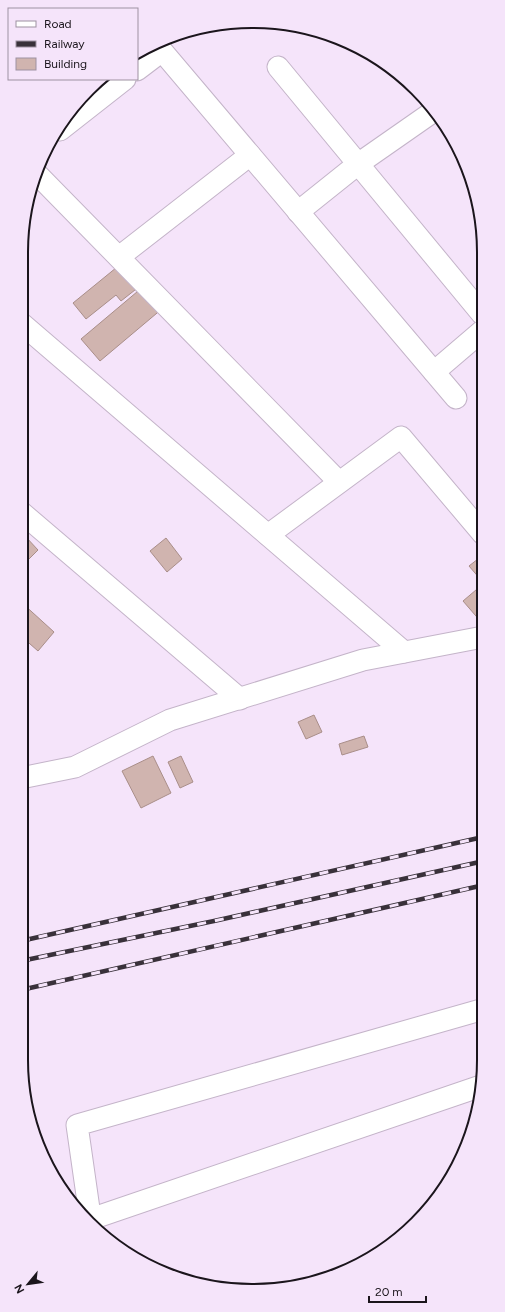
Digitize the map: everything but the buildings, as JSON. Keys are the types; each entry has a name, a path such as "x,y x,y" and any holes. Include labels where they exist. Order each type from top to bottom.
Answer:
{"street":[{"path":"159,48 456,398"},
{"path":"138,69 158,49"},
{"path":"278,67 477,308"},
{"path":"70,122 124,80"},
{"path":"298,212 358,164 429,114"},
{"path":"119,257 250,155"},
{"path":"41,178 339,482"},
{"path":"28,328 404,652"},
{"path":"434,372 477,336"},
{"path":"268,535 401,437 477,527"},
{"path":"28,518 240,699"},
{"path":"28,777 75,767 170,720 363,660 477,638"},
{"path":"89,1213 77,1125 477,1011"},
{"path":"95,1219 475,1088"}],"railway":[{"path":"28,939 477,838"},
{"path":"28,960 214,921 477,863"},
{"path":"28,988 477,887"}]}
